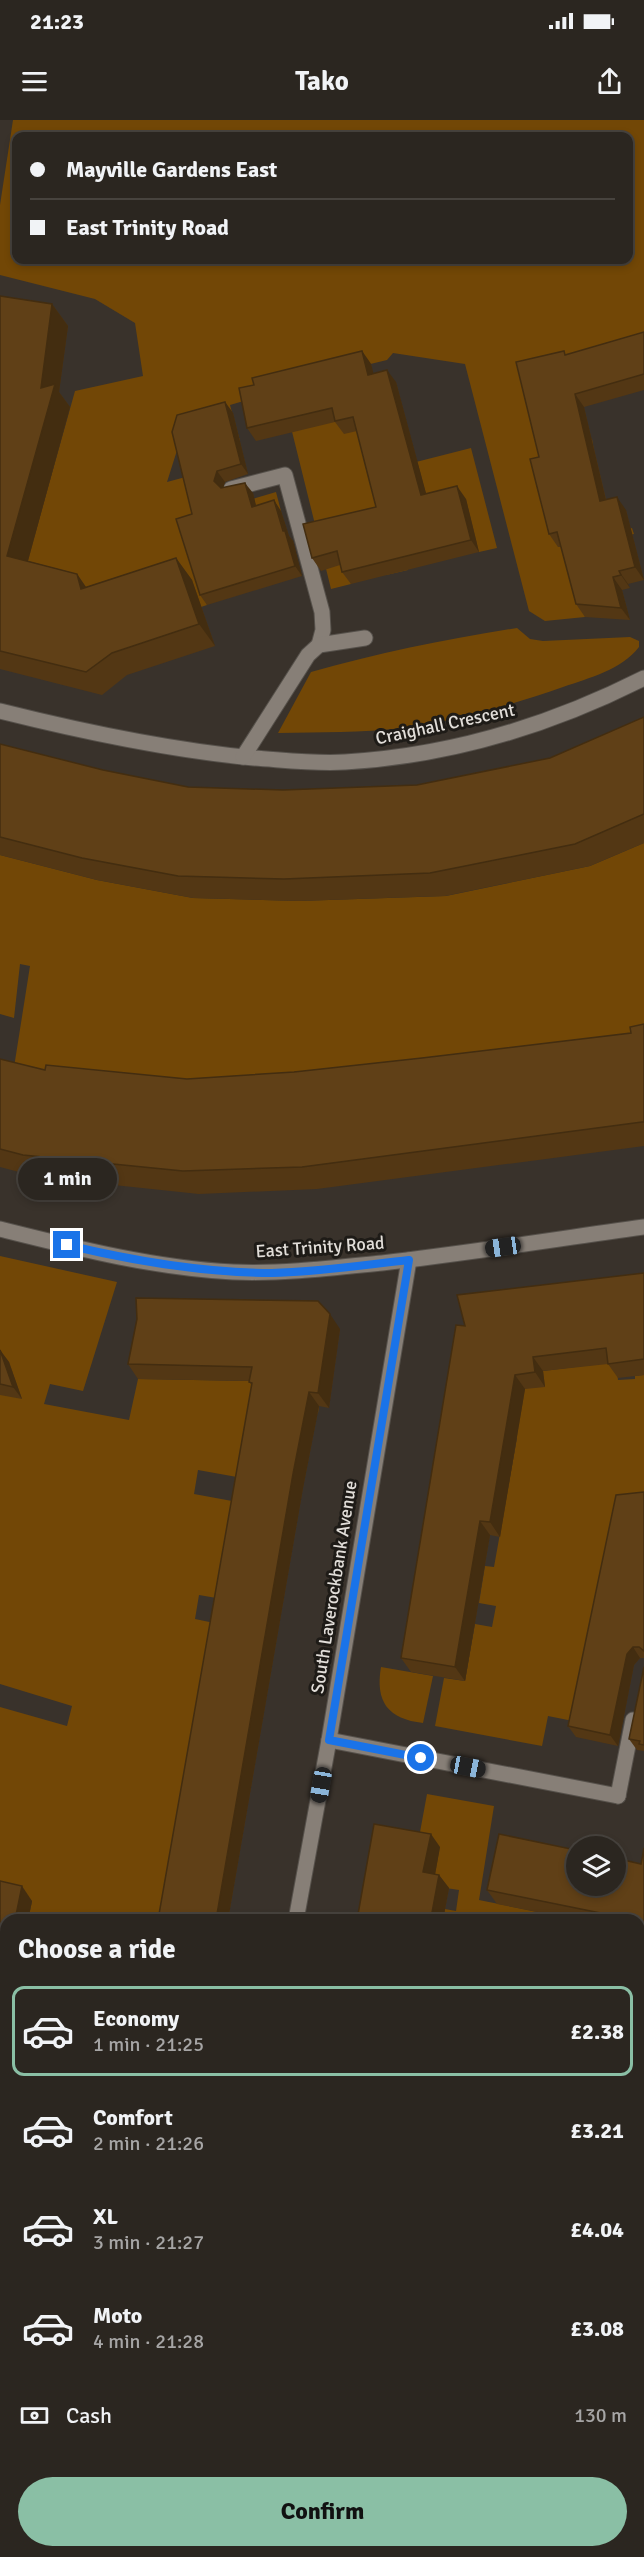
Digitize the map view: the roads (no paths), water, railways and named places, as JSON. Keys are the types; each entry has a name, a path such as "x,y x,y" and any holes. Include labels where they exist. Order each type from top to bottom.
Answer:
{"street":[{"path":"231,489 285,475 322,612 319,645 295,672 287,690 243,757"},
{"path":"319,645 365,638"},
{"name":"Craighall Crescent","path":"0,711 76,731 129,741 243,757 344,762 394,757 533,726 574,711 644,678"},
{"name":"East Trinity Road","path":"0,1229 126,1258 231,1272 317,1270 409,1260 644,1227"},
{"name":"South Laverockbank Avenue","path":"297,1914 329,1740 409,1260"},
{"path":"329,1740 618,1796 637,1702"}]}
